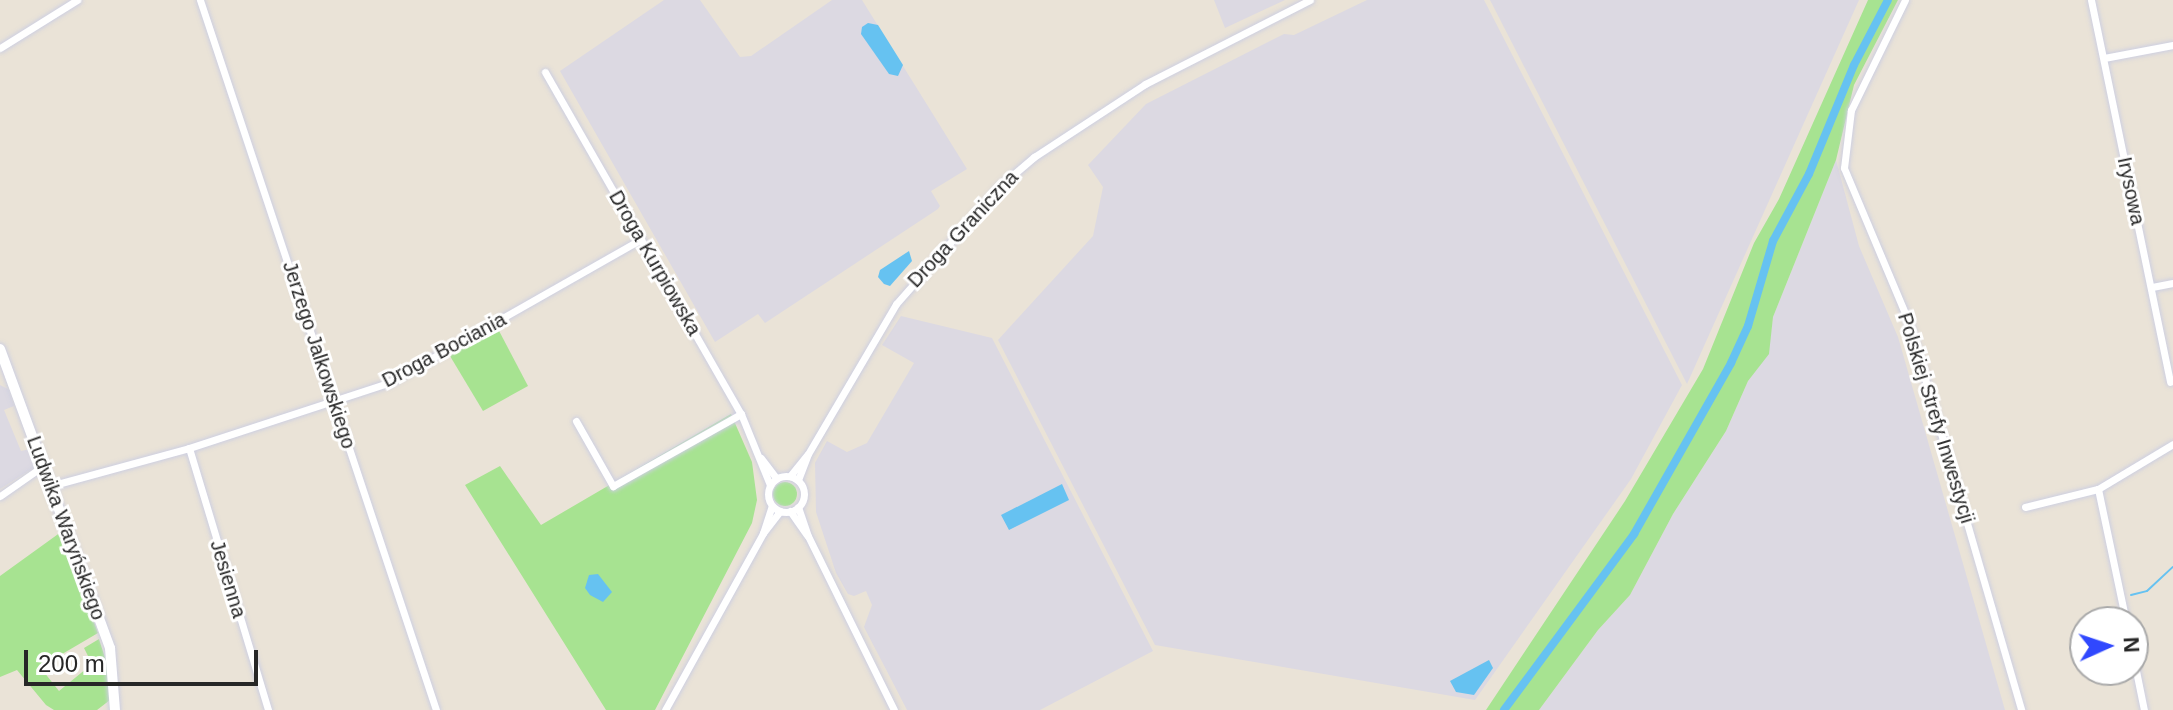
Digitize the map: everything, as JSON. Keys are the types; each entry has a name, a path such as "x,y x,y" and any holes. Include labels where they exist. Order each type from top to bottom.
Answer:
{"street":[{"path":"0,48 77,0"},
{"name":"Jerzego Jalkowskiego","path":"200,0 436,710"},
{"name":"Droga Graniczna","path":"794,478 896,304 982,203 1008,178 1145,84 1310,0"},
{"name":"Polskiej Strefy Inwestycji","path":"1905,0 1851,110 1844,168 1908,320 2021,710"},
{"name":"Irysowa","path":"2091,0 2170,382"},
{"path":"2104,58 2173,45"},
{"name":"Droga Kurpiowska","path":"545,72 741,414 773,482"},
{"name":"Droga Bociania","path":"50,486 189,448 403,375 641,239"},
{"path":"2152,287 2173,283"},
{"name":"Ludwika Waryńskiego","path":"0,349 110,648 115,710"},
{"path":"576,421 613,486 741,414"},
{"path":"2025,507 2098,489 2173,444"},
{"name":"Jesienna","path":"189,448 268,710"},
{"path":"0,496 43,466"},
{"path":"794,478 804,497 794,509 780,511 772,506 768,496 773,482 794,478"},
{"path":"2098,489 2123,606"},
{"path":"763,533 772,506"},
{"path":"794,509 894,710"},
{"path":"665,710 763,533 780,511"},
{"path":"2139,686 2144,710"}],"shaded area":[{"path":"664,0 700,0 740,57 751,56 832,0 862,0 967,169 931,191 940,206 938,209 765,323 758,314 715,342 560,71"},
{"path":"1214,0 1285,0 1225,28"},
{"path":"1367,0 1484,0 1682,385 1631,479 1475,700 1155,645 998,340 1093,236 1103,187 1088,165 1146,104 1284,34 1294,35"},
{"path":"1490,0 1859,0 1687,384"},
{"path":"1836,160 1859,246 1898,337 2005,710 1539,710 1598,630 1630,595 1673,514 1726,431 1748,381 1768,354 1773,317"},
{"path":"901,316 992,338 1153,651 1040,710 907,710 864,627 872,605 866,591 854,596 848,594 836,573 816,512 815,463 827,441 847,452 867,443 914,363 882,345"},
{"path":"0,385 8,389 14,406 4,410 21,451 30,449 36,466 0,489"}],"green space":[{"path":"1868,0 1898,0 1854,85 1836,160 1773,317 1769,354 1748,381 1726,431 1673,514 1630,595 1598,630 1539,710 1486,710 1625,501 1703,369 1754,243 1779,199"},
{"path":"497,327 528,386 483,411 450,356"},
{"path":"731,414 752,462 757,500 752,523 655,710 606,710 465,485 500,466 541,525"},
{"path":"785,482 793,486 797,494 793,502 785,506 777,502 773,494 777,486"},
{"path":"61,532 98,633 40,667 59,691 92,664 84,648 99,639 109,670 110,700 97,710 54,710 46,705 17,670 0,677 0,576"}],"water":[{"path":"868,23 878,25 903,65 898,76 889,74 861,34 862,27"},
{"path":"909,251 912,261 890,286 884,284 878,277 880,270"},
{"path":"1062,484 1069,500 1009,530 1001,515"},
{"path":"598,574 612,592 603,602 590,595 585,588 589,575"},
{"path":"1489,660 1493,668 1474,695 1456,692 1450,681"}],"waterway":[{"path":"1504,710 1634,534 1731,363 1748,326 1773,241 1809,174 1854,65 1888,0"},
{"path":"2131,595 2147,591 2173,567"}]}
